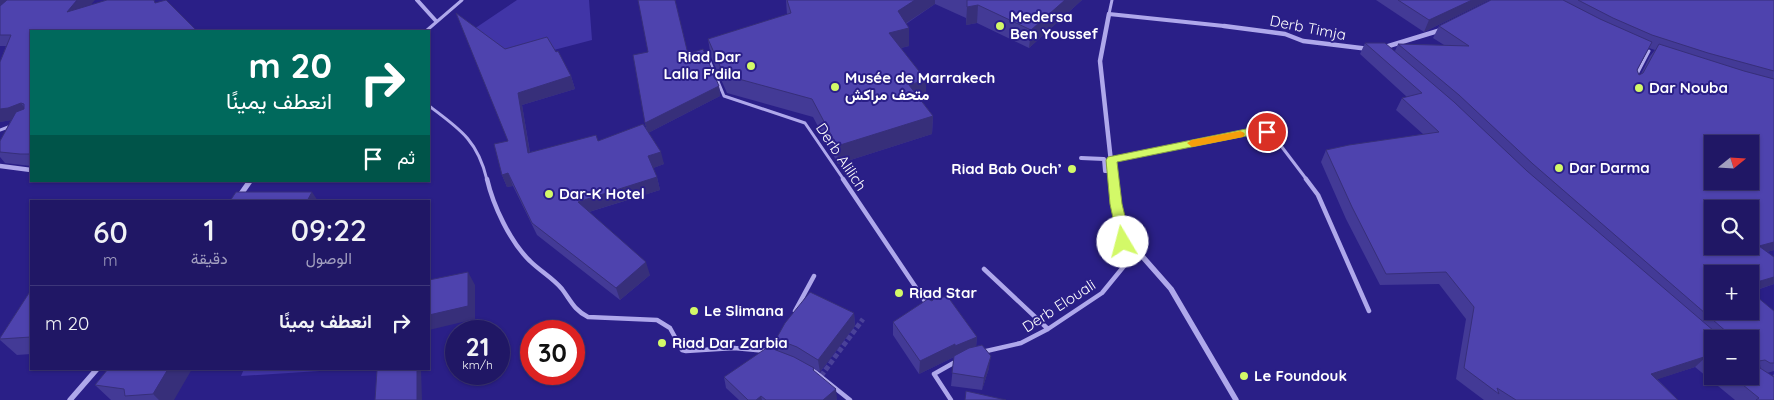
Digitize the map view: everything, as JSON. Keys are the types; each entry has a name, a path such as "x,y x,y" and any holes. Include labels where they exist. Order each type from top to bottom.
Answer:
{"street":[{"path":"417,0 436,22"},
{"path":"1224,26 1109,14 1100,62 1112,171 1123,242 1129,260 1141,255 1171,289 1236,400"},
{"path":"1387,55 1380,49 1434,33 1450,25"},
{"name":"Derb Timja","path":"1224,26 1285,34 1303,41 1349,48 1372,49"},
{"path":"1081,158 1104,159 1105,171 1112,171"},
{"path":"0,166 30,170"},
{"path":"237,200 249,182"},
{"path":"70,400 96,370"}],"lane":[{"path":"427,30 462,0"},
{"path":"1109,14 1112,0"},
{"path":"1640,48 1658,54"},
{"path":"1632,83 1649,52"},
{"name":"Derb Alilich","path":"707,55 724,96 805,123 931,310"},
{"path":"430,107 453,124 475,146 483,162 492,200 507,230 528,260 561,288 578,312 588,317 657,320 670,328 682,350 690,352 754,348 772,353"},
{"path":"0,130 16,124"},
{"path":"1112,160 1260,130 1272,134 1318,195 1369,311"},
{"name":"Derb Elouali","path":"973,354 1021,343 1048,329 1102,293 1129,260"},
{"path":"984,269 1048,329"},
{"path":"790,320 814,276"},
{"path":"951,400 934,374 960,359"},
{"path":"809,367 850,400"}],"shaded area":[{"path":"517,0 589,0 592,40 508,62 471,31"},
{"path":"244,370 335,370 241,376"}],"building":[{"path":"7,0 77,0 67,12 107,0 154,0 155,3 166,0 196,30 30,30 30,154 0,152 0,141 16,112 24,109 24,104 21,103 0,109 0,62 11,35 0,35 0,6"},
{"path":"638,0 675,0 688,54 703,49 719,86 645,123 633,55 648,52"},
{"name":"Musée de Marrakech متحف مراكش","path":"787,0 915,0 898,11 909,28 889,33 926,80 909,85 933,116 837,146 812,99 724,75 708,39 791,13"},
{"path":"967,0 1065,0 1031,30 978,5 967,7"},
{"path":"1398,0 1472,0 1429,20"},
{"path":"1491,0 1563,0 1652,42 1637,70 1639,75 1643,73 1659,44 1774,79 1774,242 1759,246 1774,257 1774,277 1759,281 1759,265 1704,265 1704,312 1533,164 1459,95 1398,44 1469,46 1439,26"},
{"path":"1578,0 1774,0 1774,71 1652,35"},
{"path":"456,13 505,49 547,37 556,52 558,51 571,76 518,93 528,153 596,135 598,141 643,124 661,152 648,156 657,177 578,202 646,262 616,288 532,223 508,173 502,175 494,144 508,141"},
{"path":"1365,43 1385,43 1454,102 1527,171 1713,330 1704,330 1704,357 1651,374 1678,400 1516,400 1497,388 1499,394 1464,368 1474,307 1446,272 1386,274 1326,150 1439,132 1402,98 1422,93"},
{"path":"236,192 312,192 308,200 231,200"},
{"path":"468,272 468,306 430,315 430,280"},
{"path":"30,292 30,337 0,338"},
{"path":"810,292 854,313 818,360 797,347 776,339 785,323"},
{"path":"936,297 948,297 977,337 955,346 955,344 920,361 893,322 928,299 932,301"},
{"path":"1759,298 1774,311 1774,363 1765,360 1759,361 1759,330 1725,330 1713,320 1759,320"},
{"path":"982,345 991,356 984,378 952,373 954,356 969,348"},
{"path":"768,347 794,357 814,368 813,370 836,389 823,400 766,400 761,396 756,400 748,400 724,377"},
{"path":"1759,361 1760,368 1774,377 1774,400 1756,400 1759,398 1743,385 1759,385"},
{"path":"107,370 167,370 153,394 125,396 124,389 95,385"},
{"path":"377,370 417,370 417,400 375,400"},
{"path":"966,391 1006,400 965,400"}],"tunnel":[{"path":"821,376 863,319"}],"slow traffic":[{"path":"1192,143 1240,134"}],"place":[{"name":"Medersa Ben Youssef","path":"1000,26"},
{"name":"Riad Dar Lalla F'dila","path":"751,66"},
{"name":"Musée de Marrakech متحف مراكش","path":"835,87"},
{"name":"Dar Nouba","path":"1639,88"},
{"name":"Dar Darma","path":"1559,168"},
{"name":"Riad Bab Ouch’","path":"1072,169"},
{"name":"Dar-K Hotel","path":"549,194"},
{"name":"Riad Star","path":"899,293"},
{"name":"Le Slimana","path":"694,311"},
{"name":"Riad Dar Zarbia","path":"662,343"},
{"name":"Le Foundouk","path":"1244,376"}],"route":[{"path":"1123,242 1116,204 1112,160 1260,130 1267,132"}]}
